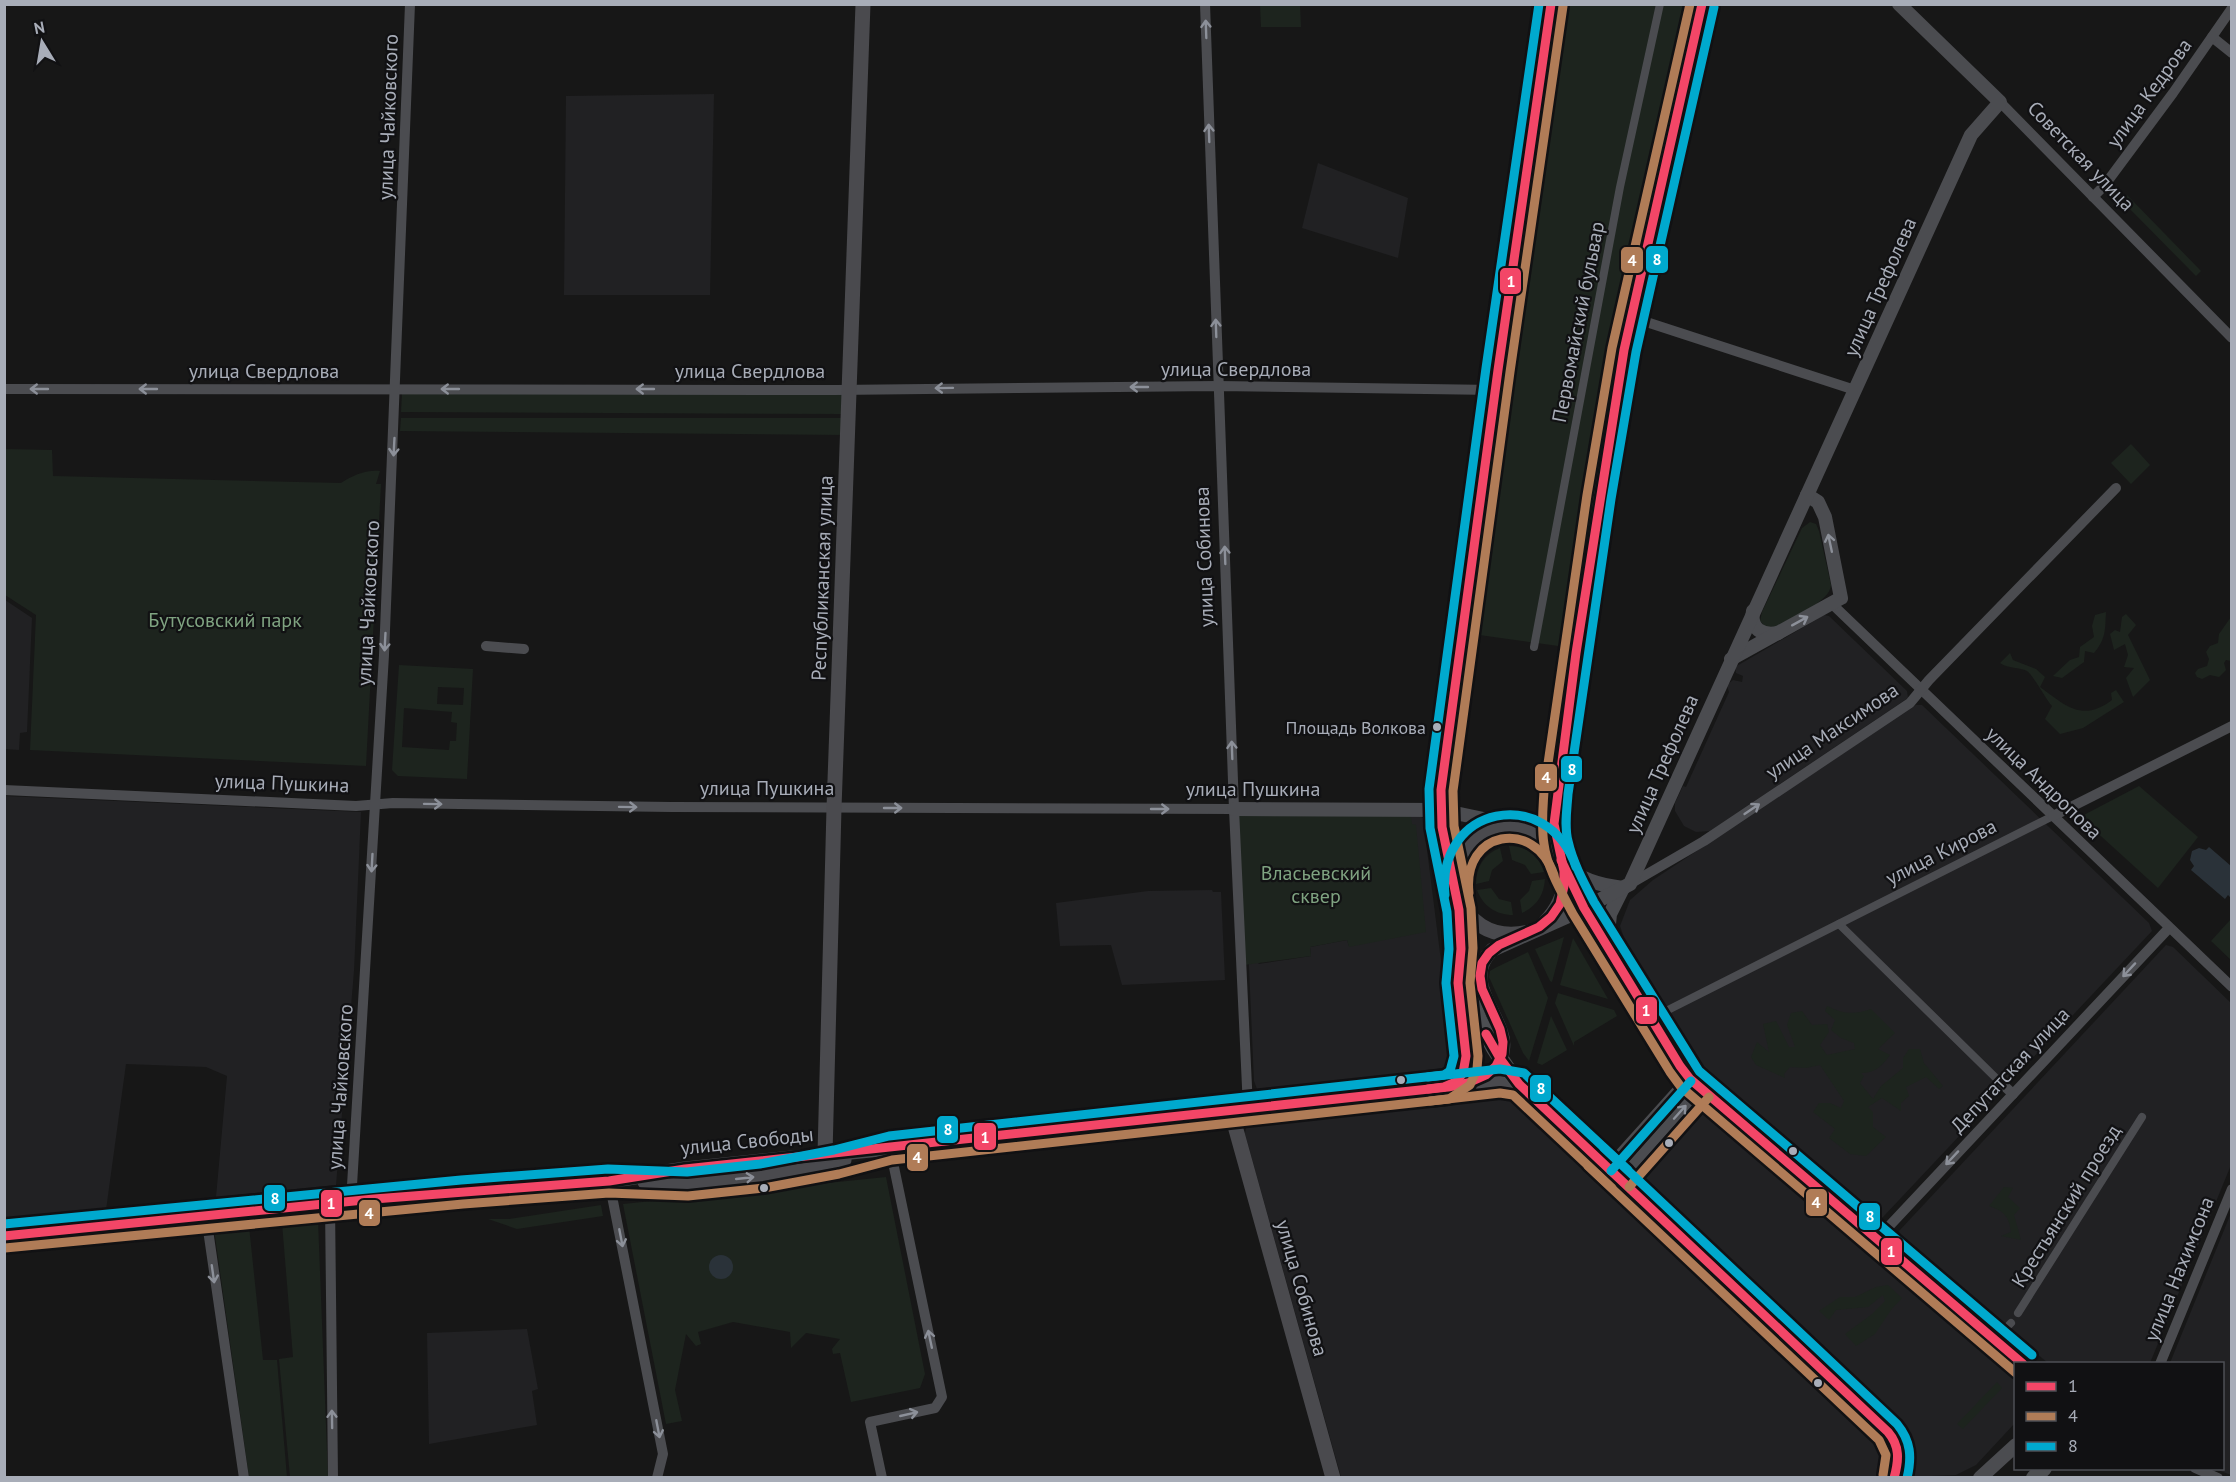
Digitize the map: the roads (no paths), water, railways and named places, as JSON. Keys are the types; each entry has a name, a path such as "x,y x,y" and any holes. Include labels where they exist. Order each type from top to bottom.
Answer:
{"main road":[{"name":"Республиканская улица","path":"831,1158 834,808 862,4"},
{"path":"1551,4 1447,738 1440,810 1457,893 1467,915 1485,929 1506,935 1534,930 1553,914 1562,897 1565,878 1554,824 1556,793 1598,508 1631,317 1702,4"},
{"path":"1894,1478 1899,1452 1888,1432 1519,1084 1501,1060 1479,1022 1466,983 1461,949 1457,868 1469,845 1484,833 1502,826 1528,829 1547,840 1560,859 1584,908 1680,1066 1695,1084 2023,1362"},
{"path":"1448,1087 1460,1079 1466,1056 1458,983 1461,949"},
{"name":"улица Свободы","path":"1470,1084 1488,1074 1501,1060"},
{"name":"улица Свободы","path":"686,1176 831,1158 890,1148 1241,1109 1500,1081 1519,1084"},
{"name":"улица Собинова","path":"1241,1109 1235,1126 1333,1478"},
{"name":"улица Свободы","path":"4,1236 351,1202 609,1180 686,1176 762,1176 813,1167 831,1158"}],"street":[{"name":"улица Чайковского","path":"351,1202 386,635 410,4"},
{"name":"улица Собинова","path":"1205,4 1234,809 1241,1109"},
{"name":"Первомайский бульвар","path":"1534,647 1607,253 1660,4"},
{"name":"Советская улица","path":"1899,4 2000,102 2232,338"},
{"name":"улица Кедрова","path":"2093,196 2121,163 2232,8"},
{"path":"2212,37 2232,53"},
{"name":"улица Трефолева","path":"1606,944 1611,914 1807,495 1971,135 2000,102"},
{"path":"1631,317 1855,390"},
{"name":"улица Свердлова","path":"4,389 850,390 1218,386 1495,390"},
{"name":"улица Максимова","path":"1584,908 1704,841 1910,703 2116,488"},
{"path":"1731,659 1837,601 1824,517 1818,502 1807,495"},
{"name":"улица Андропова","path":"1837,601 1845,617 2232,987"},
{"path":"1753,611 1752,621 1757,630 1767,634 1779,633"},
{"path":"486,646 524,649"},
{"name":"улица Кирова","path":"1666,1011 2232,726"},
{"name":"улица Пушкина","path":"4,790 356,806 375,804 1440,810 1528,829"},
{"path":"1560,859 1568,868 1585,879 1606,886 1626,886"},
{"path":"1501,1060 1502,1033 1480,983 1481,964 1492,950 1584,908"},
{"path":"1839,924 2013,1094"},
{"name":"Депутатская улица","path":"1878,1238 2169,928"},
{"path":"1614,1174 1695,1084"},
{"name":"Крестьянский проезд","path":"2018,1313 2142,1117"},
{"path":"882,1478 870,1422 935,1408 942,1396 890,1148"},
{"path":"609,1180 663,1454 657,1478"},
{"name":"улица Нахимсона","path":"2161,1362 2232,1189"},
{"path":"330,1204 333,1478"},
{"path":"206,1216 244,1478"},
{"path":"1980,1478 2014,1447"},
{"path":"2200,1470 2218,1478"}],"place":[{"name":"Площадь Волкова","path":"1437,727"}],"park label":[{"name":"Бутусовский парк","path":"225,620"},
{"name":"Власьевский сквер","path":"1316,884"}]}
